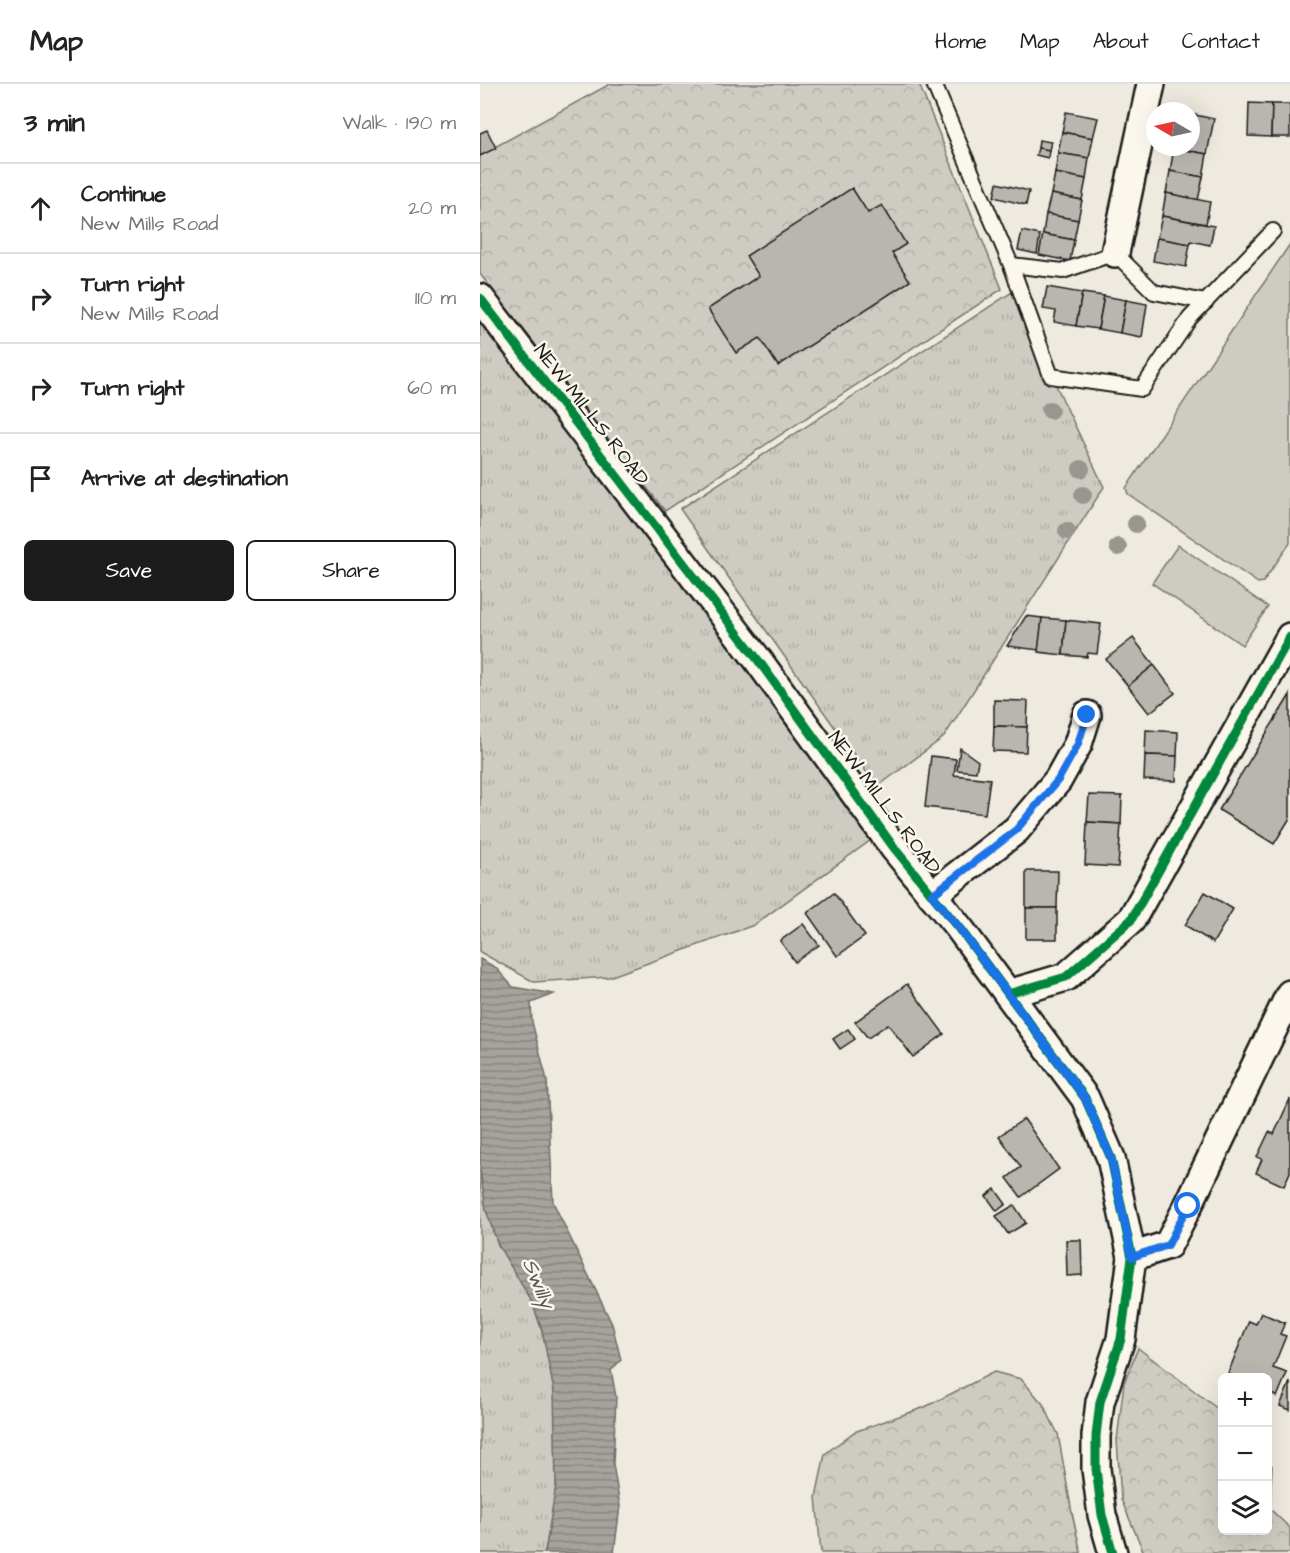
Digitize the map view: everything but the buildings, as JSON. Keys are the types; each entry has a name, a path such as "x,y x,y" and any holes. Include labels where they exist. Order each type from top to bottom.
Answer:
{"street":[{"path":"1115,253 1144,87"},
{"name":"NEW MILLS ROAD","path":"480,298 758,660 895,849 1008,994 1085,1098 1111,1158 1132,1257 1121,1339 1100,1402 1096,1436 1096,1469 1102,1515 1113,1553"},
{"path":"1008,994 1066,977 1131,920 1290,637"},
{"path":"932,895 1016,830 1058,780 1078,744 1087,715"},
{"path":"1132,1257 1168,1245 1290,994"}],"lane":[{"path":"934,84 1011,265 1051,376 1142,389 1190,318 1273,231"},
{"path":"1011,265 1063,271 1115,253 1154,292 1206,302"}],"green space":[{"path":"610,84 919,84 1002,289 665,511 480,274 480,155"},
{"path":"1290,244 1290,543 1263,582 1258,583 1128,494 1126,488"},
{"path":"1012,292 1104,487 944,737 877,787 680,509"},
{"path":"480,305 871,840 754,925 609,977 534,982 480,952"},
{"path":"1178,545 1268,607 1242,645 1152,583"},
{"path":"480,1170 489,1218 495,1236 533,1305 551,1370 557,1418 558,1464 545,1553 480,1553"},
{"path":"1138,1348 1218,1409 1218,1535 1272,1535 1272,1511 1290,1528 1290,1553 1144,1553 1121,1499 1117,1440 1124,1383"},
{"path":"994,1372 1021,1379 1043,1404 1058,1434 1081,1553 821,1553 816,1497 825,1454 854,1432 925,1407"}],"water":[{"name":"Swilly","path":"480,959 495,967 513,987 554,994 531,1003 532,1022 547,1080 553,1202 612,1324 621,1360 611,1370 616,1397 613,1464 620,1506 614,1553 545,1553 556,1485 554,1391 542,1330 532,1302 498,1245 486,1210 480,1170"}],"cycle path":[{"path":"480,298 758,660 895,849 960,929 1085,1098 1111,1158 1132,1257 1121,1339 1100,1402 1096,1436 1096,1469 1102,1515 1113,1553"},
{"path":"1008,994 1066,977 1131,920 1290,637"}],"route":[{"path":"1087,715 1078,744 1058,780 1016,830 932,895 960,929 1085,1098 1111,1158 1132,1257 1168,1245 1188,1206"}]}
